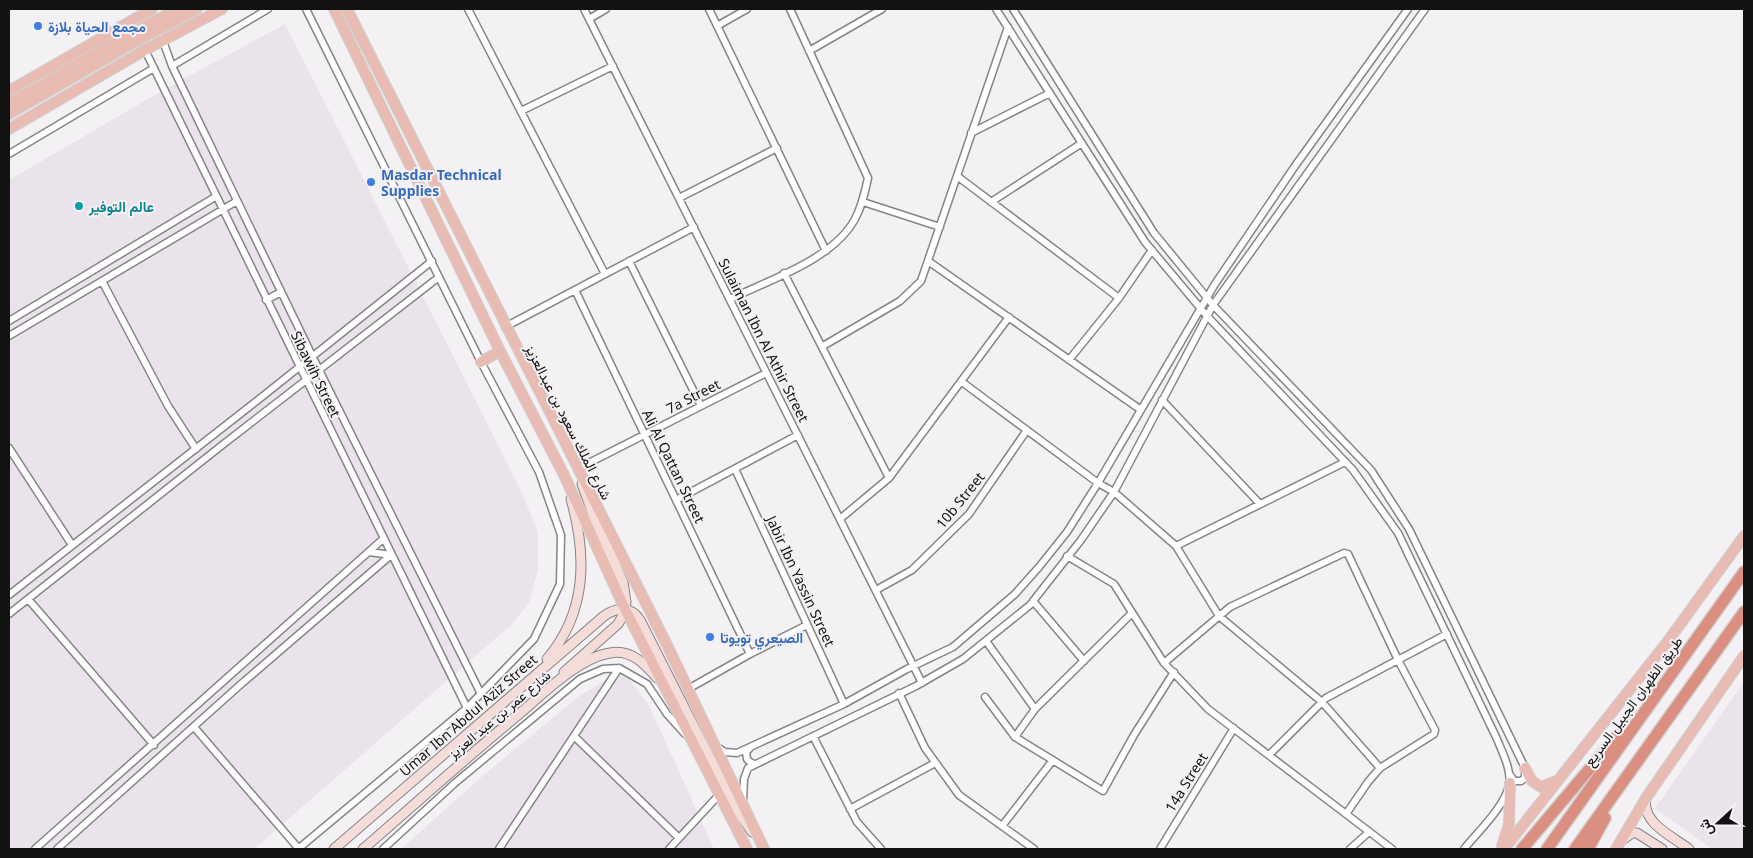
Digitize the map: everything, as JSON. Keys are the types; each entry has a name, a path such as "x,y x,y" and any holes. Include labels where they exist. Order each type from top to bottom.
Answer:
{"highway":[{"name":"طريق الظهران الجبيل السريع","path":"1547,849 1744,572"},
{"path":"1575,849 1744,612"},
{"path":"1522,849 1670,676"},
{"path":"1588,849 1623,784"}],"main road":[{"path":"9,91 152,9"},
{"path":"9,114 50,84 178,9"},
{"path":"9,104 197,9"},
{"path":"9,129 145,50 222,9"},
{"name":"شارع الملك سعود بن عبدالعزيز","path":"334,9 500,351 564,475 625,609 718,796 747,849"},
{"name":"شارع الملك سعود بن عبدالعزيز","path":"348,11 717,747 762,846"},
{"path":"481,362 500,351"},
{"path":"543,694 578,658 618,624 625,609 626,595 623,582 594,518 577,469"},
{"path":"531,679 564,636 573,614 581,585 583,555 581,540 564,475"},
{"path":"1502,849 1668,641 1744,536"},
{"name":"Umar Ibn Abdul Aziz Street","path":"334,849 604,616 616,609 625,609"},
{"path":"625,609 637,614 732,802 762,846"},
{"name":"شارع عمر بن عبد العزيز","path":"363,849 543,694 582,664 612,652 621,652 637,658 645,664 662,684"},
{"path":"1617,846 1646,798 1744,656"},
{"path":"1525,768 1532,781 1541,787 1559,779"},
{"path":"1502,849 1509,824 1510,784"},
{"path":"1646,798 1645,806 1648,818 1689,849"},
{"path":"1617,846 1626,836 1637,833 1662,849"}],"street":[{"path":"172,66 268,9"},
{"path":"194,727 298,849 467,708 481,694 534,639 560,584 561,535 539,472 481,362 306,9"},
{"path":"468,9 605,274"},
{"name":"Sulaiman Ibn Al Athir Street","path":"584,9 922,683"},
{"path":"589,19 606,9"},
{"path":"709,9 826,251"},
{"path":"717,26 747,9"},
{"path":"730,299 826,251 844,236 863,202 868,178 790,9"},
{"path":"809,51 882,9"},
{"path":"996,9 1152,250 1207,316 1345,462 1398,533 1497,739 1508,772 1510,784 1498,807 1464,849"},
{"path":"1013,9 1154,234 1213,305 1371,470 1409,528 1525,768 1525,778 1514,781 1508,772"},
{"path":"717,747 731,754 749,749 844,704 953,647 1015,594 1067,532 1098,483 1206,297 1295,166 1408,9"},
{"path":"743,802 745,772 755,764 922,683 963,659 1033,600 1114,492 1213,305 1425,9"},
{"path":"822,346 900,301 921,281 1008,26"},
{"name":"Sibawih Street","path":"162,41 172,66 319,370 481,694"},
{"name":"Sibawih Street","path":"145,50 305,381 467,708"},
{"path":"521,111 613,66"},
{"path":"9,154 154,68"},
{"path":"971,134 1050,93"},
{"path":"991,202 1082,143"},
{"path":"679,198 777,148"},
{"path":"957,176 1119,298"},
{"path":"9,321 215,197"},
{"path":"9,336 237,201"},
{"path":"863,202 940,227"},
{"path":"505,327 694,227"},
{"path":"1069,360 1119,298 1152,250"},
{"path":"9,595 432,261"},
{"path":"629,261 701,406"},
{"path":"928,261 1141,410"},
{"path":"784,273 889,478"},
{"path":"9,614 440,277"},
{"path":"102,281 168,406 196,449"},
{"name":"Ali Al Qattan Street","path":"575,290 750,654"},
{"path":"266,300 282,292"},
{"path":"840,519 889,478 962,382 1008,317"},
{"name":"7a Street","path":"577,469 766,372"},
{"path":"962,382 1098,483 1114,492 1176,546 1220,616 1322,702 1380,768"},
{"path":"1162,400 1260,504"},
{"name":"10b Street","path":"876,590 912,570 963,520 1027,430"},
{"path":"676,500 798,435"},
{"path":"9,448 72,546"},
{"path":"1176,546 1345,462"},
{"name":"Jabir Ibn Yassin Street","path":"735,468 844,704"},
{"path":"35,849 383,539"},
{"path":"368,552 391,555"},
{"path":"1164,663 1230,607 1344,553 1351,557 1398,660 1435,730 1434,734 1380,768 1346,814"},
{"path":"57,849 391,555"},
{"path":"1067,556 1114,584 1164,663 1208,709 1392,849"},
{"path":"28,599 154,745"},
{"path":"1033,600 1084,661"},
{"path":"1015,737 1035,709 1132,613"},
{"path":"688,689 807,625"},
{"path":"1269,755 1322,702 1447,634"},
{"path":"986,641 1035,709"},
{"path":"501,849 618,668"},
{"path":"383,849 455,783 580,679 603,669 618,668 647,684 667,714 691,741"},
{"path":"985,697 1015,737 1102,791 1134,735 1174,672"},
{"path":"900,694 925,748 959,795 1034,849"},
{"name":"14a Street","path":"1160,849 1234,728"},
{"path":"574,736 679,838"},
{"path":"813,736 857,822 881,849"},
{"path":"749,749 746,752 747,759 755,764"},
{"path":"1002,826 1053,760"},
{"path":"850,809 935,763"},
{"path":"669,849 718,796"},
{"path":"412,822 415,804"},
{"path":"749,816 770,849"},
{"path":"1350,849 1370,832"}],"shaded area":[{"path":"285,24 519,486 538,532 538,570 529,603 512,624 254,849 9,849 9,180 165,89"},
{"path":"621,675 630,680 649,705 714,849 401,849 479,779 578,697 610,677"},
{"path":"1744,682 1744,849 1712,849 1655,808"}],"place":[{"name":"مجمع الحياة بلازة","path":"38,26"},
{"name":"Masdar Technical Supplies","path":"371,182"},
{"name":"عالم التوفير","path":"79,206"},
{"name":"الصيعري تويوتا","path":"710,637"}]}
